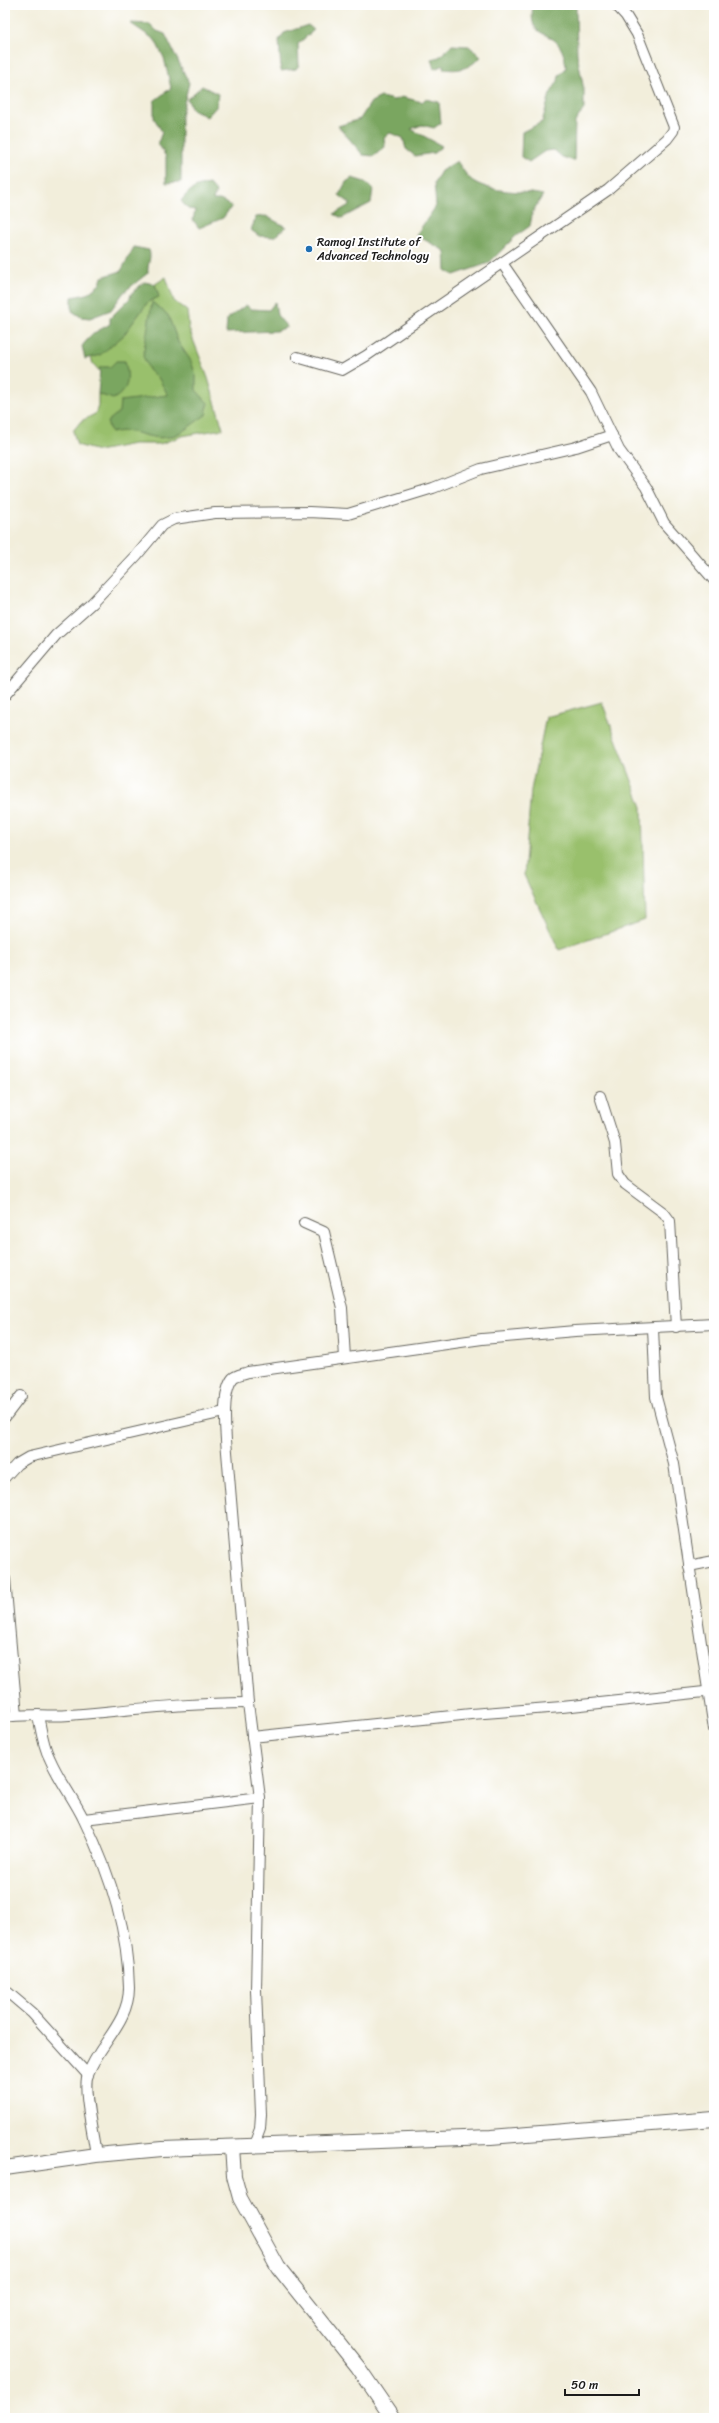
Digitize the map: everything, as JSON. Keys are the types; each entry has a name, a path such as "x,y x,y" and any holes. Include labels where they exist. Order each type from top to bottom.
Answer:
{"main road":[{"path":"5,2168 96,2155 162,2149 491,2138 714,2119"},
{"path":"232,2147 234,2176 240,2198 278,2267 358,2367 393,2418"}],"street":[{"path":"297,357 339,370 345,369 608,190 673,132 674,127 637,34 616,5"},
{"path":"502,263 591,392 619,450 646,488 664,523 714,580"},
{"path":"5,695 56,635 92,603 137,555 162,525 174,519 215,514 348,514 433,488 481,469 576,447 612,435"},
{"path":"600,1096 615,1143 618,1174 625,1184 664,1213 670,1221 676,1327"},
{"path":"304,1223 324,1232 327,1240 332,1270 342,1308 345,1358"},
{"path":"254,2145 260,2129 261,2114 256,1975 260,1798 248,1703 224,1412 229,1384 234,1377 268,1368 482,1339 575,1331 714,1324"},
{"path":"653,1328 656,1397 674,1464 689,1566 711,1692 714,1730"},
{"path":"5,1417 21,1396"},
{"path":"5,1476 18,1464 29,1457 224,1412"},
{"path":"689,1566 714,1562"},
{"path":"5,1579 17,1714"},
{"path":"252,1737 471,1714 562,1707 711,1692"},
{"path":"5,1717 17,1714 52,1716 197,1703 248,1703"},
{"path":"38,1716 49,1758 84,1819 118,1906 129,1989 122,2015 113,2035 88,2075 87,2094 96,2155"},
{"path":"84,1819 260,1798"},
{"path":"5,1990 32,2013 88,2075"}],"green space":[{"path":"533,5 576,5 577,54 584,90 584,109 575,122 574,161 562,157 554,150 545,151 529,162 521,157 522,132 542,122 550,94 558,81 559,75 566,68 564,55 558,44 551,38 538,31 535,27 532,16"},
{"path":"130,23 150,24 157,31 165,34 189,83 181,116 181,182 166,183 166,157 158,143 162,132 154,118 154,101 171,88 164,58 155,40"},
{"path":"308,25 314,30 298,44 299,65 296,69 281,71 279,40 284,33"},
{"path":"452,45 469,46 481,57 468,67 454,70 443,69 444,65 434,69 431,59 439,57"},
{"path":"202,86 218,94 217,106 207,117 192,109 187,99"},
{"path":"381,97 394,100 402,97 422,102 425,99 439,102 441,123 434,128 422,125 411,129 442,146 434,153 415,156 406,149 403,138 390,133 384,138 385,147 374,156 363,155 338,126 360,119 371,102"},
{"path":"457,161 464,172 473,181 481,185 499,190 543,195 533,211 530,226 516,236 489,263 454,275 446,271 445,251 416,235 436,206 434,183 441,171"},
{"path":"352,178 365,182 373,189 371,203 342,218 334,214 351,204 339,195 346,182"},
{"path":"209,184 216,192 213,200 220,200 232,206 223,218 199,228 193,220 195,210 188,209 181,201 193,189"},
{"path":"266,216 286,227 274,237 259,236 251,230 256,217"},
{"path":"134,247 149,250 150,256 148,273 124,292 111,310 90,318 81,317 72,311 72,297 87,294 100,284 102,277 121,271"},
{"path":"166,277 174,301 187,311 189,329 208,378 223,429 182,436 160,444 134,444 98,451 77,445 73,431 81,421 95,414 98,406 98,394 107,389 107,379 93,364 88,348 143,292"},
{"path":"144,282 155,284 159,297 148,302 123,336 100,355 85,359 82,346 92,334 110,324 110,318 130,298 131,294"},
{"path":"152,302 168,315 178,342 191,361 196,376 196,390 208,403 206,415 181,432 164,438 120,431 111,433 107,422 119,412 120,401 168,395 159,379 149,370 143,356"},
{"path":"275,302 277,315 287,327 277,331 226,333 227,319 246,305 251,309 269,310"},
{"path":"116,361 125,361 127,383 123,392 113,399 98,394 100,367 110,367"},
{"path":"602,702 642,807 645,920 559,950 524,875 531,790 546,717"}],"place":[{"name":"Ramogi Institute of Advanced Technology","path":"309,249"}]}
